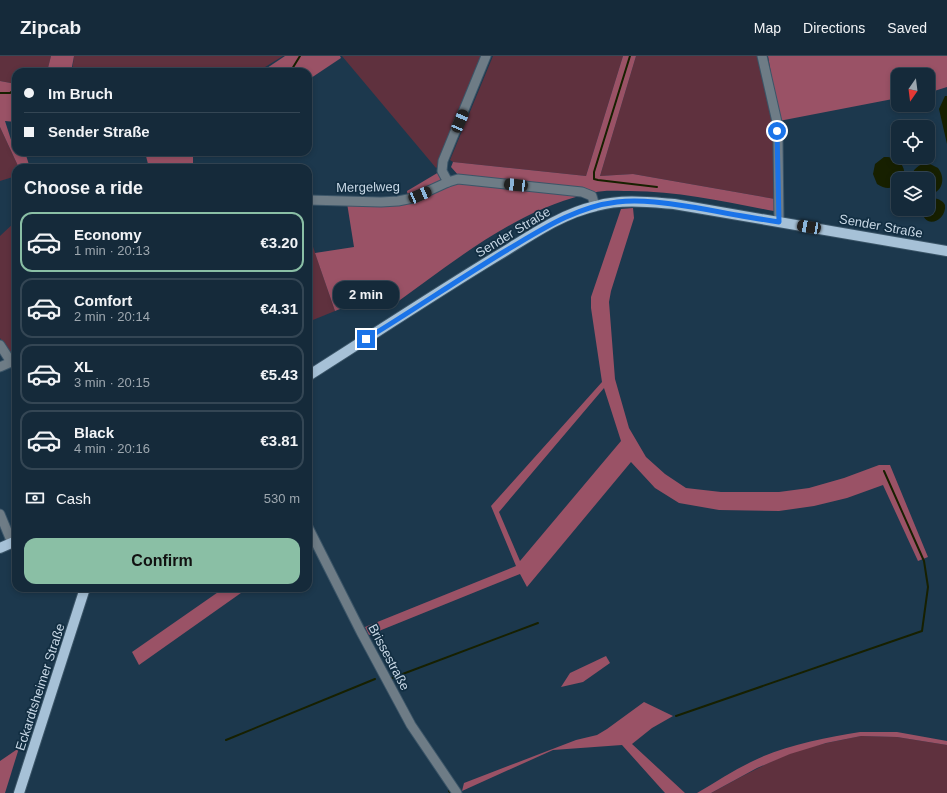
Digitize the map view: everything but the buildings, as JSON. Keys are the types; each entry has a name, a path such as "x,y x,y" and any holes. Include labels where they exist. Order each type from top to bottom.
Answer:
{"main road":[{"name":"Sender Straße","path":"312,373 467,274 540,230 569,215 595,206 617,202 637,201 674,204 947,250"},
{"path":"0,548 12,543"},
{"name":"Eckardtsheimer Straße","path":"19,793 84,592"}],"street":[{"path":"448,182 442,171 443,161 486,56"},
{"path":"762,56 777,122 779,222"},
{"name":"Mergelweg","path":"312,200 398,201 413,198 458,179 582,192 592,196 595,206"},
{"path":"0,345 12,360"},
{"path":"0,367 12,361"},
{"path":"0,514 12,538"},
{"name":"Brissestraße","path":"312,535 361,632 411,725 457,793"}],"shaded area":[{"path":"0,56 51,56 48,68 12,68 12,83 0,81"},
{"path":"51,56 74,56 72,68 48,68"},
{"path":"74,56 283,56 264,68 72,68"},
{"path":"285,56 340,56 341,58 312,77 312,68 267,68"},
{"path":"342,56 483,56 440,165 436,168"},
{"path":"493,56 623,56 586,176 453,162 450,160"},
{"path":"623,56 636,56 600,176 633,174 775,199 774,211 718,200 662,192 601,191 593,193 459,176 451,167 453,162 586,176"},
{"path":"636,56 758,56 773,122 775,199 633,174 600,176"},
{"path":"768,56 947,56 947,87 935,91 935,68 891,68 891,99 779,121"},
{"path":"0,81 12,83 12,122 5,121 12,143 12,153 0,127"},
{"path":"945,96 947,96 947,144 939,109"},
{"path":"0,127 12,156 13,156 17,164 12,164 12,177 0,181"},
{"path":"13,156 26,156 29,164 17,164"},
{"path":"146,156 193,156 193,163 190,164 148,164"},
{"path":"884,157 891,158 891,164 901,164 904,172 891,172 891,187 885,188 877,184 873,174 875,164"},
{"path":"930,164 938,168 942,176 942,184 935,192 935,172 913,172 916,168 922,165"},
{"path":"439,172 443,181 408,198 407,191"},
{"path":"458,182 583,195 556,203 531,214 481,242 389,308 383,292 335,311 315,253 354,247 347,203 380,205"},
{"path":"935,198 943,202 945,205 945,211 939,219 930,222 923,216 935,216"},
{"path":"633,208 634,218 611,291 609,302 615,379 629,428 646,457 665,474 686,488 721,492 779,492 809,488 844,478 879,465 890,465 928,557 918,561 883,485 847,498 814,506 779,511 719,510 679,503 655,488 631,462 527,587 520,574 369,635 365,627 516,566 491,506 602,382 591,308 591,297 621,209","holes":["604,388 621,441 520,561 499,512"]},
{"path":"12,225 11,355 0,338 0,236"},
{"path":"312,244 335,311 312,320"},
{"path":"218,592 242,592 139,665 132,652"},
{"path":"606,656 610,663 583,682 561,687 570,673"},
{"path":"644,702 673,716 652,728 632,744 685,793 665,793 622,745 553,750 462,791 464,783 576,740 597,735"},
{"path":"860,732 897,732 947,741 947,745 897,737 861,736 826,743 790,754 757,768 711,793 697,793 739,768 765,755 792,746"},
{"path":"861,736 897,737 947,745 947,793 711,793 759,767 789,754 816,746"},
{"path":"19,748 5,793 0,793 0,761"}],"waterway":[{"path":"293,68 300,56"},
{"path":"630,56 594,172 594,179 657,187"},
{"path":"0,93 10,93 12,91"},
{"path":"676,716 922,631 928,587 924,561 884,471"},
{"path":"392,678 538,623"},
{"path":"226,740 375,679"}],"route":[{"path":"366,339 467,274 552,223 595,206 617,202 637,201 674,204 779,222 777,131"}]}
